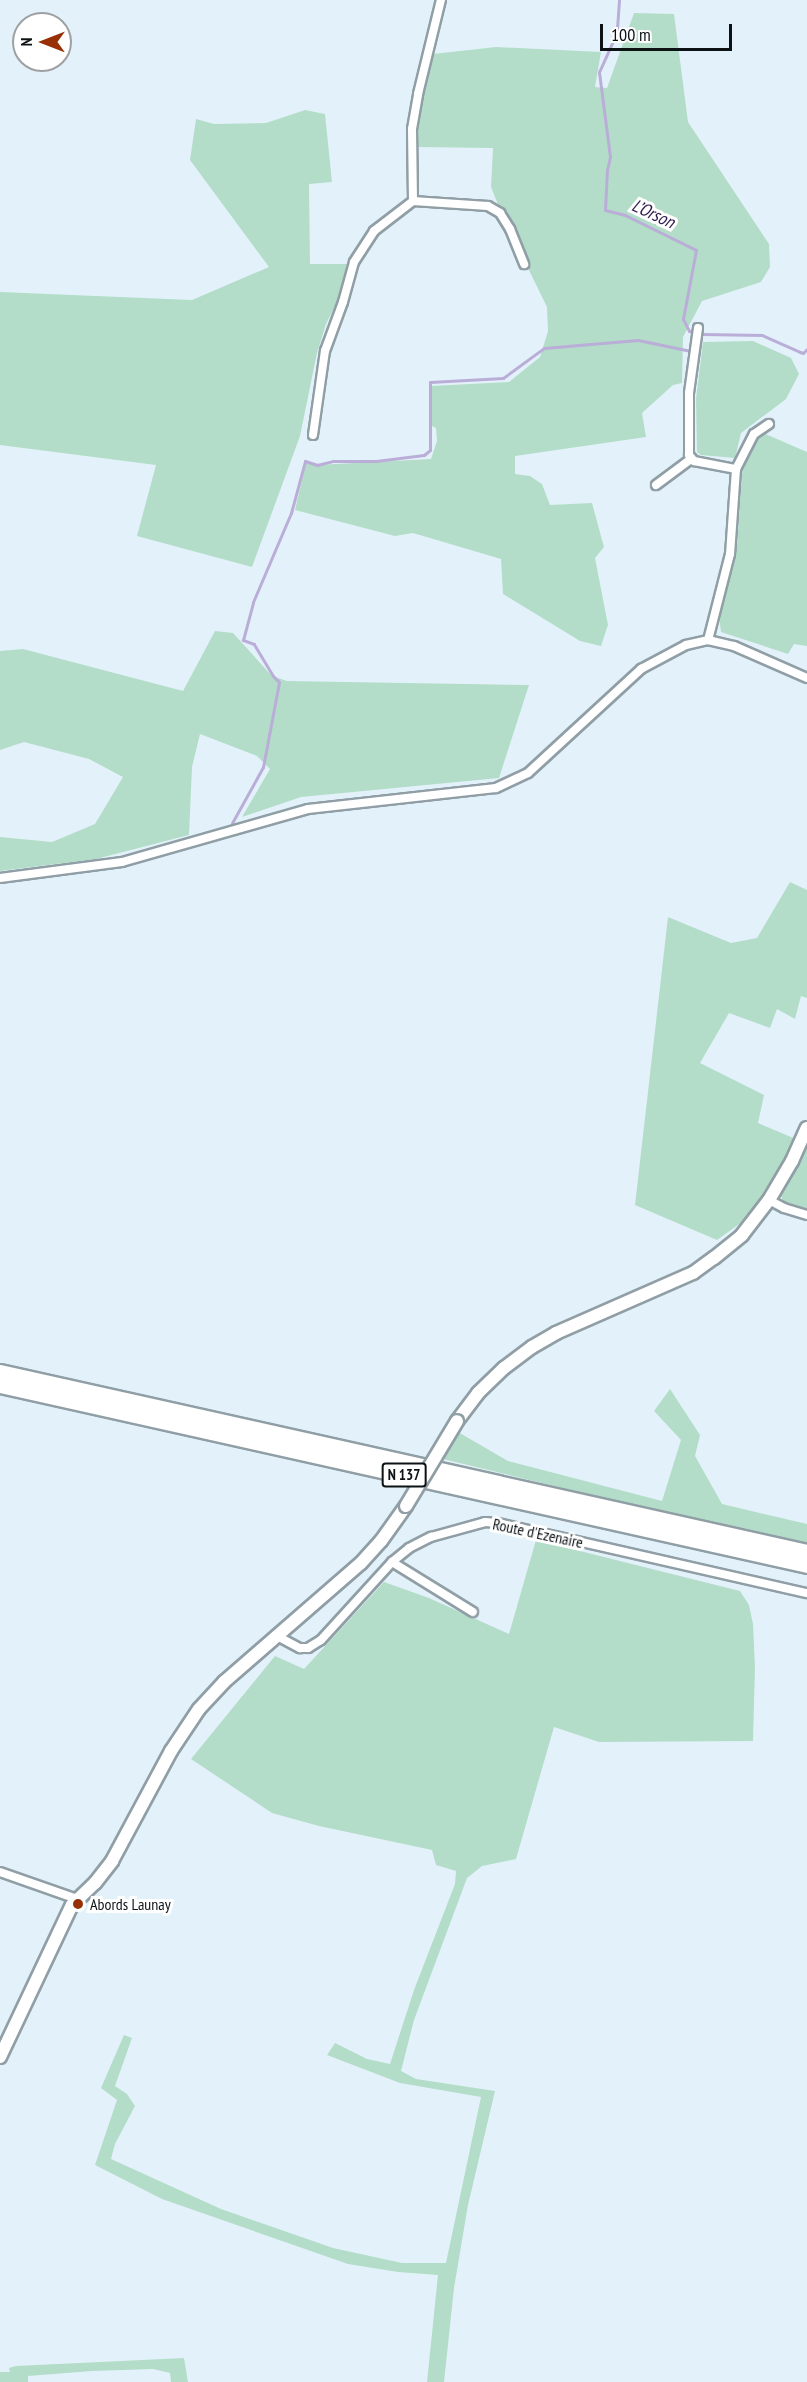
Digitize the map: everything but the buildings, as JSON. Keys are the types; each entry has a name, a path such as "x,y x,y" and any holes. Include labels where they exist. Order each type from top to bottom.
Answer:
{"highway":[{"name":"N 137","path":"0,1372 807,1552"},
{"name":"N 137","path":"0,1385 807,1565"}],"street":[{"path":"412,201 412,129 418,94 441,0"},
{"path":"313,435 325,351 344,302 354,262 362,245 374,231 412,201 488,206 500,213 510,228 524,264"},
{"path":"691,459 688,449 689,393 698,328"},
{"path":"708,640 730,554 736,469 754,434 769,424"},
{"path":"656,485 691,459 736,469"},
{"path":"0,878 122,862 308,809 496,788 528,773 641,669 686,645 708,640 752,652 807,678"},
{"path":"0,2057 77,1899 95,1883 112,1861 171,1751 199,1710 224,1682 361,1563 381,1542 406,1506 457,1420 478,1393 504,1368 556,1333 693,1273 741,1235 769,1200 792,1161 807,1128"},
{"path":"769,1200 783,1208 807,1215"},
{"name":"Route d'Ezenaire","path":"277,1636 300,1648 308,1648 321,1640 392,1562 409,1548 431,1537 469,1525 498,1523 807,1593"},
{"path":"392,1562 473,1612"},
{"path":"0,1872 77,1899"}],"green space":[{"path":"634,13 674,14 688,122 769,244 770,267 761,282 702,301 683,337 682,383 673,385 642,413 646,437 515,456 515,474 530,476 542,484 550,505 592,503 604,547 595,558 608,625 601,646 580,641 503,594 501,559 413,533 395,536 295,510 306,463 317,465 431,459 437,441 436,428 432,426 431,386 509,382 540,357 548,331 547,307 523,258 507,216 499,207 491,187 493,148 416,147 420,95 433,54 496,47 601,52 595,87 607,88"},
{"path":"305,110 325,114 332,182 309,184 310,264 350,264 341,294 326,324 317,353 300,436 252,567 137,536 156,465 0,445 0,292 192,300 269,267 190,160 196,119 214,124 266,123"},
{"path":"753,341 791,358 799,374 786,399 741,433 735,458 701,455 697,452 696,399 703,342"},
{"path":"761,432 807,452 807,646 794,644 788,654 721,632 719,616 737,546 742,473 749,452"},
{"path":"215,631 233,633 272,676 287,681 529,685 499,778 301,797 242,817 270,769 257,756 200,734 192,767 189,835 96,859 0,871 0,837 52,842 95,824 123,777 89,759 24,742 0,750 0,651 23,649 183,691"},
{"path":"790,882 807,890 807,998 801,996 795,1019 777,1009 770,1028 729,1013 700,1063 764,1095 758,1123 798,1140 776,1178 742,1222 717,1240 635,1205 668,917 731,943 757,938"},
{"path":"807,1144 807,1210 784,1204 781,1196"},
{"path":"670,1389 700,1435 695,1456 722,1504 807,1524 807,1544 693,1520 443,1459 458,1432 508,1461 662,1501 681,1440 654,1411"},
{"path":"536,1540 740,1591 749,1605 753,1624 755,1667 753,1741 599,1742 554,1727 516,1859 482,1866 467,1878 414,2020 401,2071 416,2079 495,2091 468,2205 454,2288 444,2382 427,2382 438,2275 398,2272 348,2264 162,2199 95,2165 117,2100 101,2088 124,2035 132,2038 115,2086 127,2094 135,2106 115,2144 111,2159 221,2209 333,2248 402,2263 446,2263 481,2097 400,2083 327,2055 335,2043 367,2059 390,2064 414,1990 455,1884 456,1871 436,1865 432,1850 319,1826 272,1813 191,1759 275,1656 304,1669 384,1582 429,1598 509,1634"},
{"path":"184,2358 188,2382 171,2382 170,2373 153,2369 28,2376 28,2382 0,2382 0,2372 10,2372 9,2368 16,2366"}],"waterway":[{"name":"L’Orson","path":"619,0 617,32 599,72 610,157 605,210 625,215 696,250 683,319 689,331 702,334 762,335 803,353 807,349"},
{"path":"232,823 263,767 279,682 254,644 243,640 253,602 291,513 305,461 317,465 333,461 376,461 424,455 430,450 430,382 503,378 544,348 638,340 691,351 692,348"}],"place":[{"name":"Abords Launay","path":"78,1904"}]}
